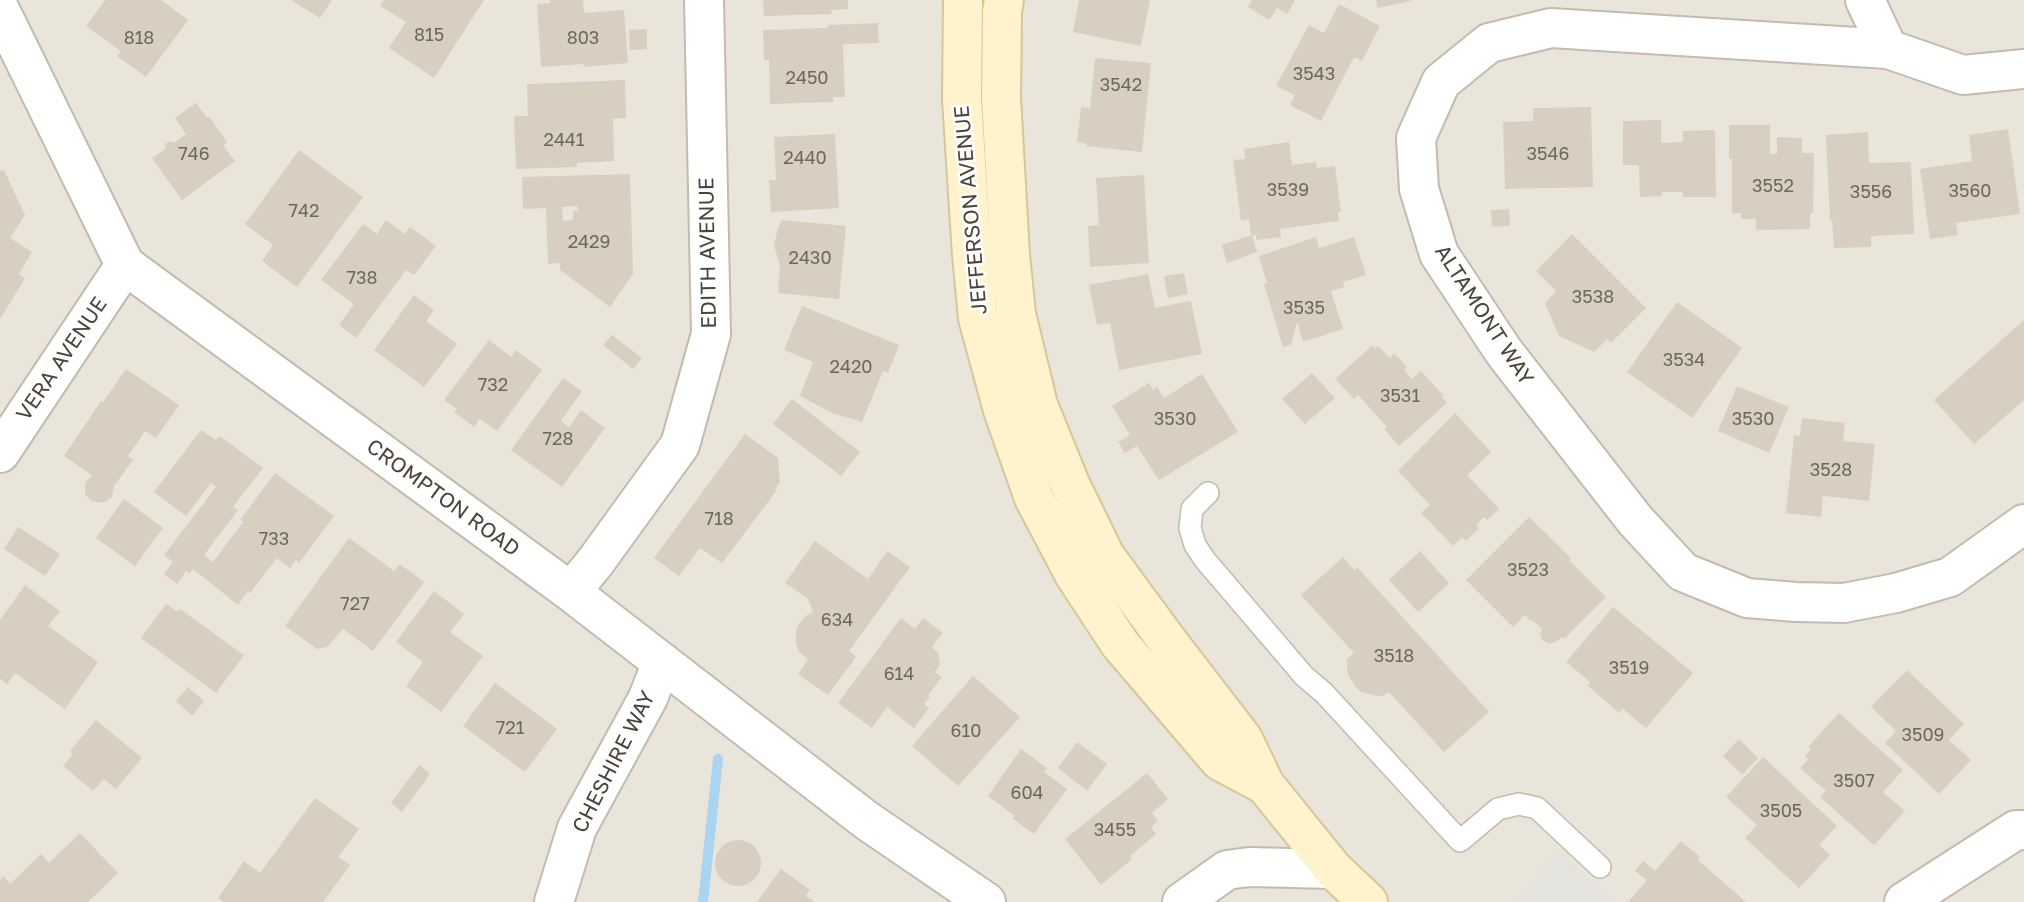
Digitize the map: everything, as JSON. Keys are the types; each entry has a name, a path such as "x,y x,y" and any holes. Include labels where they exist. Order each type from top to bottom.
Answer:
{"main road":[{"name":"JEFFERSON AVENUE","path":"963,0 962,99 978,318 1003,410 1034,498 1074,574 1120,644 1220,761 1265,785"},
{"name":"JEFFERSON AVENUE","path":"1004,0 1001,98 1010,255 1016,314 1038,405 1070,484 1105,556 1243,739 1265,785 1333,869 1368,902"}],"street":[{"name":"EDITH AVENUE","path":"571,592 680,445 711,334 704,0"},
{"path":"1865,0 1888,49"},
{"name":"CROMPTON ROAD","path":"0,10 125,265 571,592 866,820 986,902"},
{"name":"ALTAMONT WAY","path":"2024,69 1963,75 1888,49 1551,29 1489,43 1441,82 1416,138 1419,189 1439,254 1503,352 1627,510 1683,572 1747,598 1844,603 1896,593 1950,577 2024,524"},
{"name":"VERA AVENUE","path":"0,453 125,265"},
{"name":"CHESHIRE WAY","path":"554,902 577,828 648,698 662,662"},
{"path":"1904,902 2021,824"},
{"path":"1182,902 1227,870 1249,867 1333,869"}],"lane":[{"path":"1208,493 1192,509 1190,528 1195,545 1205,560 1304,676 1324,693 1460,841 1498,809 1519,804 1537,808 1600,867"}],"shaded area":[{"path":"0,0 2024,0 2024,902 0,902"},
{"path":"1556,851 1615,902 1516,902"}],"building":[{"path":"105,0 161,0 188,20 146,77 117,56 121,51 86,26"},
{"path":"291,0 332,0 320,18"},
{"path":"384,0 484,0 434,78 389,48 406,22 380,6"},
{"path":"550,0 583,0 584,13 624,10 628,63 541,67 537,4 550,3"},
{"path":"763,0 848,0 848,9 831,10 832,14 764,16"},
{"path":"1079,0 1150,0 1141,46 1073,32"},
{"path":"1252,0 1295,0 1287,14 1277,8 1269,20 1248,7"},
{"path":"1376,0 1411,0 1411,1 1377,8"},
{"path":"1339,4 1380,26 1362,61 1354,57 1321,121 1290,105 1295,95 1276,86 1309,25 1324,33"},
{"path":"878,23 879,43 843,44 845,97 833,97 833,102 770,104 769,60 764,60 763,30"},
{"path":"647,29 647,49 630,50 629,30"},
{"path":"1095,58 1151,63 1142,152 1086,146 1087,144 1077,142 1081,107 1090,108"},
{"path":"625,80 626,118 613,119 614,161 577,163 577,167 516,169 514,116 528,116 527,84"},
{"path":"196,103 227,142 223,145 235,161 182,200 152,158 165,149 165,144 170,141 174,143 186,134 175,118"},
{"path":"1591,107 1593,187 1505,189 1503,122 1533,121 1533,108"},
{"path":"1661,120 1661,143 1683,142 1683,131 1715,130 1716,197 1683,197 1683,192 1662,192 1662,196 1640,197 1639,165 1623,165 1623,121"},
{"path":"1729,125 1770,125 1770,154 1777,154 1777,137 1802,138 1802,153 1814,153 1813,213 1810,213 1810,229 1756,230 1756,219 1741,219 1741,213 1732,213"},
{"path":"2008,129 2020,214 1956,223 1958,235 1930,239 1920,169 1972,161 1969,135"},
{"path":"1868,132 1869,163 1911,162 1914,234 1871,236 1871,247 1834,248 1826,135"},
{"path":"835,134 839,208 771,212 769,180 776,180 774,137"},
{"path":"1289,142 1292,165 1316,162 1317,168 1335,166 1341,212 1338,212 1339,221 1280,229 1281,237 1256,240 1256,235 1251,235 1249,219 1241,221 1233,160 1245,159 1244,149"},
{"path":"299,150 363,197 297,287 262,261 273,245 245,224"},
{"path":"4,170 25,215 10,238 32,252 19,274 25,278 0,319 0,171"},
{"path":"630,174 633,274 610,307 560,270 560,263 548,264 546,208 523,209 522,177","holes":["577,206 578,211 573,211 573,220 563,221 562,207"]},
{"path":"1144,175 1149,263 1090,267 1088,226 1099,225 1096,178"},
{"path":"1509,209 1510,226 1492,227 1491,210"},
{"path":"386,220 405,234 410,227 436,246 414,275 406,270 356,338 339,325 354,304 321,280 363,224 377,234"},
{"path":"782,220 846,226 839,299 778,293 780,266 774,245"},
{"path":"1572,234 1646,308 1611,343 1607,339 1594,352 1559,336 1545,303 1556,291 1536,271"},
{"path":"1252,235 1257,252 1227,263 1222,245"},
{"path":"1316,237 1319,248 1354,237 1366,275 1343,282 1344,287 1331,291 1343,329 1303,342 1298,324 1291,345 1283,347 1264,284 1267,283 1259,256"},
{"path":"1184,273 1188,294 1168,298 1164,276"},
{"path":"1148,274 1155,308 1191,301 1202,354 1119,370 1110,323 1097,325 1089,285"},
{"path":"414,295 434,310 426,321 457,344 424,387 374,350"},
{"path":"1677,302 1742,348 1692,418 1627,372"},
{"path":"802,306 899,345 888,373 883,371 862,422 832,413 800,396 813,362 784,350"},
{"path":"2024,320 2024,400 1974,444 1934,400"},
{"path":"612,335 642,358 633,369 603,345"},
{"path":"489,340 511,357 516,350 542,370 497,431 480,419 474,427 454,412 457,409 444,400"},
{"path":"1373,345 1375,349 1378,346 1390,358 1394,353 1407,367 1404,370 1412,379 1421,371 1447,403 1399,446 1384,429 1387,427 1358,395 1354,399 1335,379"},
{"path":"126,369 179,405 156,438 145,431 128,456 133,460 114,486 112,497 99,503 85,495 85,483 92,475 64,456"},
{"path":"1312,373 1335,398 1305,424 1282,399"},
{"path":"1202,374 1238,432 1159,480 1137,446 1125,453 1118,442 1130,435 1112,406 1149,383 1153,390 1157,387 1164,398"},
{"path":"563,378 582,391 561,421 569,427 581,410 605,428 562,487 511,450"},
{"path":"1737,386 1789,407 1769,453 1718,431"},
{"path":"792,399 860,452 841,476 773,424"},
{"path":"1455,413 1491,452 1467,475 1499,509 1487,520 1484,517 1476,525 1479,528 1466,541 1462,537 1453,546 1421,513 1430,505 1398,471"},
{"path":"1802,418 1845,423 1843,441 1875,444 1869,501 1823,496 1821,517 1786,513 1794,435 1800,436"},
{"path":"201,430 216,440 220,436 263,468 233,507 238,510 204,555 213,562 275,473 334,516 299,563 296,560 290,568 277,558 238,605 193,569 189,574 186,571 177,584 164,574 173,562 164,555 216,487 211,483 186,516 154,492"},
{"path":"745,434 778,458 780,482 775,489 777,490 722,563 700,548 679,576 654,558"},
{"path":"124,499 163,528 135,566 96,538"},
{"path":"1529,517 1606,597 1564,639 1562,637 1549,644 1542,640 1542,629 1532,620 1525,615 1513,627 1466,580"},
{"path":"18,527 60,554 45,576 4,549"},
{"path":"349,538 394,571 400,564 424,582 373,651 343,629 327,647 317,649 285,626"},
{"path":"815,541 868,579 887,551 910,567 849,651 856,657 828,695 798,674 808,660 796,644 796,631 798,625 813,612 808,599 785,583"},
{"path":"1420,551 1449,583 1418,612 1389,580"},
{"path":"1343,557 1354,570 1357,567 1489,712 1444,752 1389,692 1376,696 1361,692 1356,687 1348,675 1347,667 1347,659 1354,653 1301,595"},
{"path":"25,585 60,611 48,626 98,662 65,709 15,673 7,684 0,679 0,620"},
{"path":"434,591 464,614 450,632 483,656 441,712 406,686 423,662 396,642"},
{"path":"166,604 178,612 180,609 244,655 216,693 141,638"},
{"path":"1613,607 1693,673 1646,728 1623,709 1619,713 1587,685 1590,682 1566,662"},
{"path":"901,618 915,629 923,618 943,633 932,647 938,653 940,665 935,672 942,677 928,695 930,697 924,704 929,708 914,728 887,707 872,728 838,703"},
{"path":"1907,670 1964,724 1949,740 1971,760 1939,794 1885,743 1896,731 1871,707"},
{"path":"973,676 1020,717 958,786 912,746"},
{"path":"495,683 557,729 525,772 463,726"},
{"path":"188,687 204,701 192,716 176,701"},
{"path":"1839,713 1903,770 1883,792 1905,811 1874,845 1820,797 1826,791 1800,768 1809,759 1805,756 1811,749 1808,747"},
{"path":"96,720 142,758 116,789 104,779 93,791 63,766 73,754 70,751"},
{"path":"1739,739 1758,758 1742,775 1723,756"},
{"path":"1077,742 1107,764 1087,791 1058,768"},
{"path":"1021,749 1047,768 1044,772 1067,789 1034,834 988,796"},
{"path":"1763,757 1837,826 1819,845 1830,855 1799,888 1745,838 1757,825 1726,797"},
{"path":"419,765 430,774 402,812 391,803"},
{"path":"1147,773 1168,799 1152,813 1158,821 1151,827 1156,834 1101,885 1065,839"},
{"path":"315,798 359,829 338,857 350,865 323,902 223,902 218,898 244,861 260,873"},
{"path":"80,833 118,873 88,902 0,902 0,880 3,876 10,884 41,854 49,863"},
{"path":"738,840 754,847 761,863 754,879 738,886 722,879 715,863 722,847"},
{"path":"1681,841 1700,857 1698,860 1746,902 1628,902 1647,880 1635,871 1643,861 1655,871"},
{"path":"781,869 810,890 806,896 815,902 757,902"}],"waterway":[{"path":"703,902 718,759"}]}
